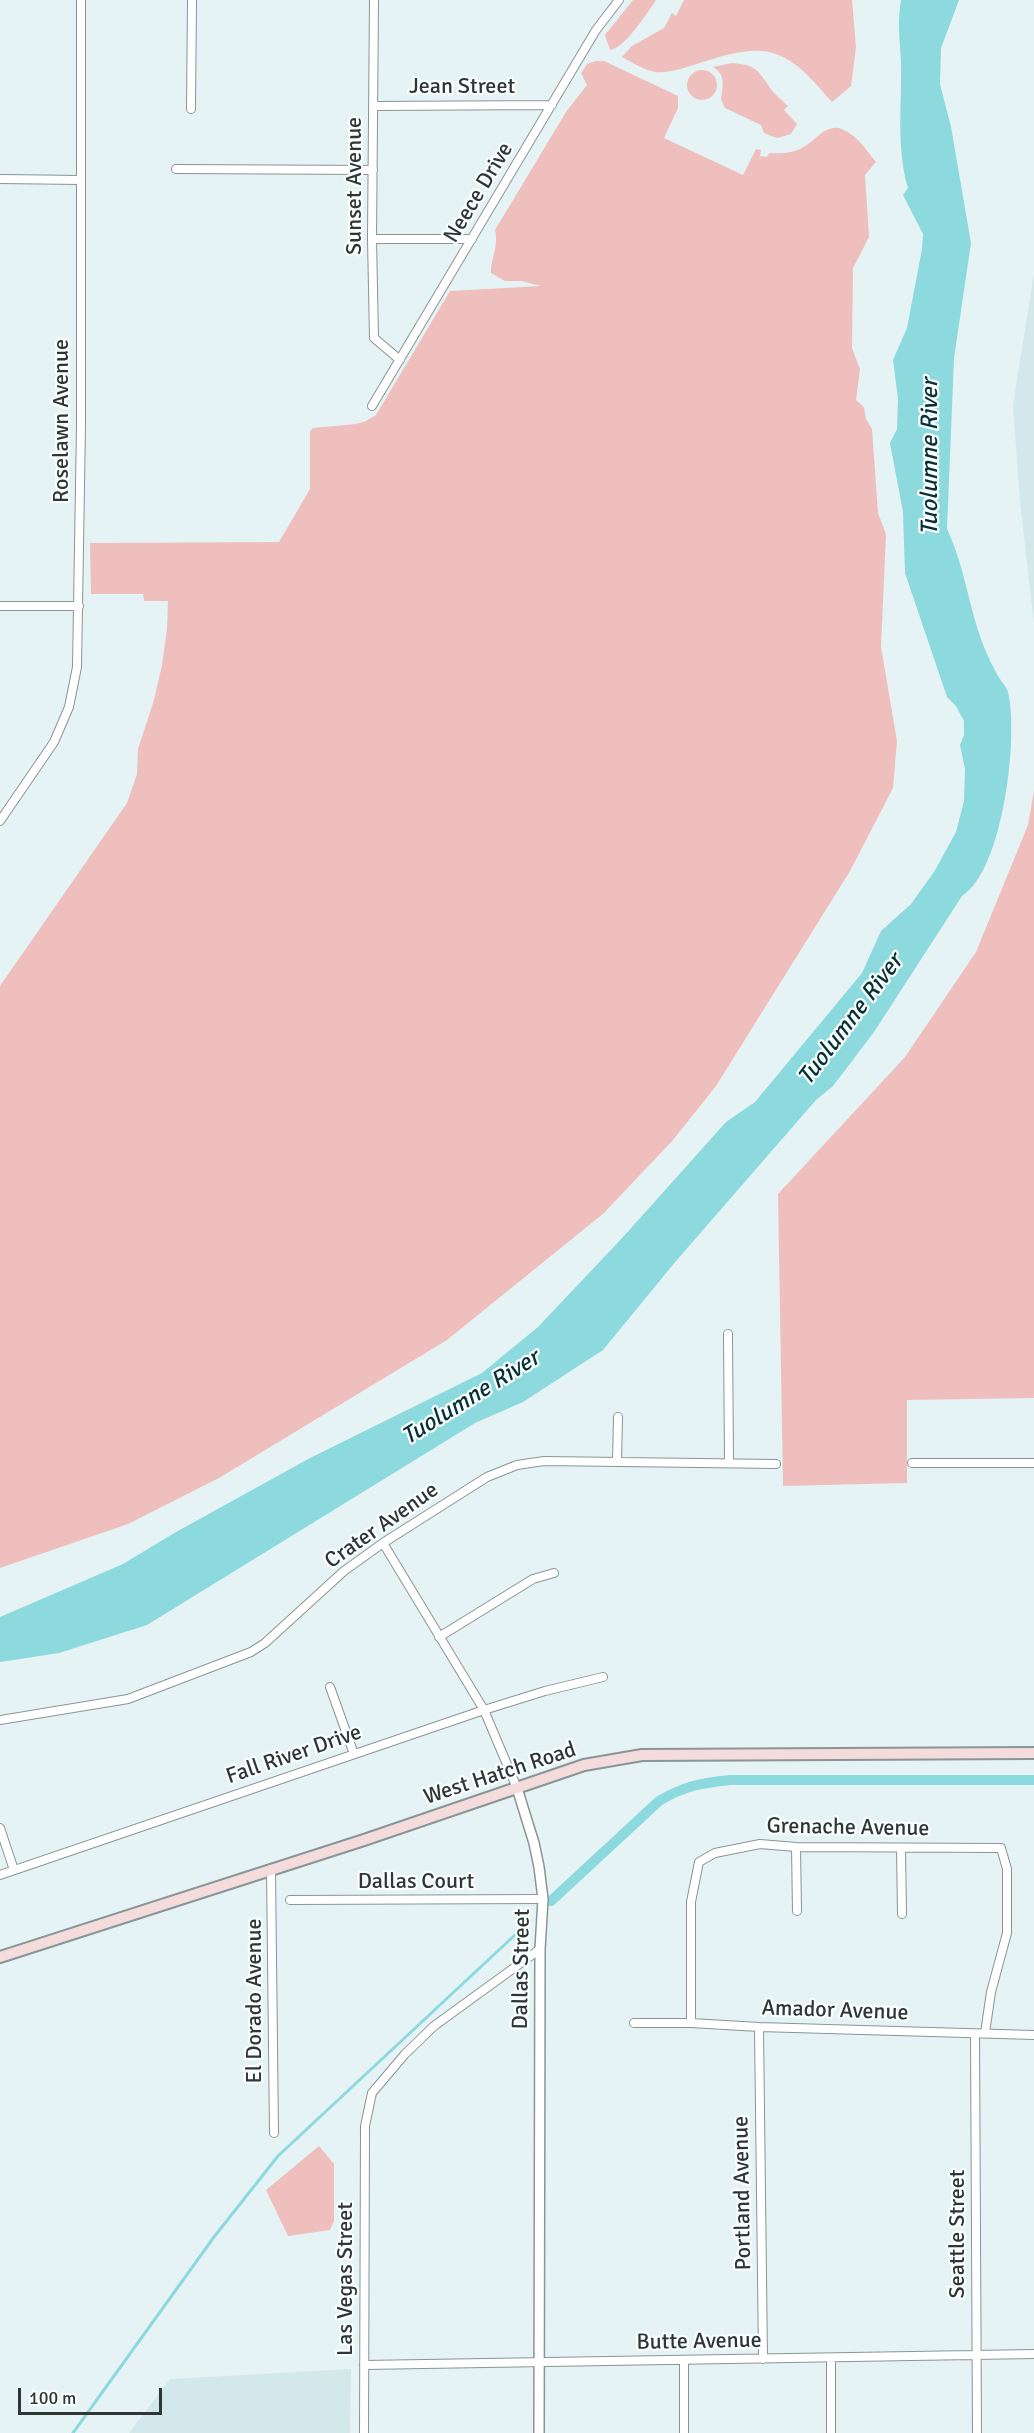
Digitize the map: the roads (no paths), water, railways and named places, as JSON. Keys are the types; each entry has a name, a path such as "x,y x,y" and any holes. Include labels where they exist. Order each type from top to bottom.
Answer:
{"main road":[{"name":"West Hatch Road","path":"0,1957 364,1840 584,1765 642,1755 1034,1753"}],"street":[{"name":"Roselawn Avenue","path":"0,821 54,742 69,707 77,667 81,0"},
{"path":"191,109 192,0"},
{"name":"Sunset Avenue","path":"374,0 372,239 374,338 400,360"},
{"name":"Neece Drive","path":"372,406 596,30 619,0"},
{"name":"Jean Street","path":"373,106 552,105"},
{"path":"176,168 373,170"},
{"path":"0,179 81,180"},
{"path":"372,239 472,239"},
{"path":"0,606 79,606"},
{"path":"728,1334 729,1463"},
{"path":"617,1462 618,1417"},
{"name":"Crater Avenue","path":"0,1720 128,1699 251,1652 344,1571 382,1544 501,1470 530,1462 776,1464"},
{"path":"912,1463 1034,1463"},
{"name":"Dallas Street","path":"382,1544 484,1710 517,1788 534,1843 543,1899 540,1949 539,2433"},
{"path":"439,1637 533,1579 554,1573"},
{"name":"Fall River Drive","path":"0,1875 484,1710 545,1691 603,1677"},
{"path":"330,1687 354,1754"},
{"path":"0,1828 14,1870"},
{"name":"Grenache Avenue","path":"691,2023 691,1902 699,1862 715,1852 760,1844 796,1847 1001,1848 1007,1869 1006,1933 991,1992 985,2033"},
{"path":"796,1847 797,1911"},
{"path":"901,1848 902,1914"},
{"name":"El Dorado Avenue","path":"272,1869 274,2133"},
{"name":"Dallas Court","path":"290,1900 543,1899"},
{"name":"Las Vegas Street","path":"364,2433 365,2126 372,2093 405,2054 434,2026 540,1949"},
{"name":"Amador Avenue","path":"634,2023 1034,2035"},
{"name":"Portland Avenue","path":"759,2027 763,2359"},
{"name":"Seattle Street","path":"975,2034 977,2433"},
{"name":"Butte Avenue","path":"364,2365 1034,2354"},
{"path":"831,2358 831,2433"},
{"path":"684,2360 684,2433"}],"water":[{"name":"Tuolumne River","path":"901,0 959,0 941,48 940,84 951,127 971,243 954,358 947,529 958,558 984,647 1008,692 1011,712 1009,769 997,832 988,860 976,882 962,896 874,1032 833,1086 816,1100 676,1261 603,1350 523,1402 475,1423 147,1625 59,1653 0,1662 0,1617 123,1564 310,1458 482,1373 538,1327 624,1236 726,1122 755,1102 862,973 881,931 911,904 934,872 956,832 964,801 965,769 960,745 964,735 964,721 956,706 947,697 905,573 903,512 890,443 897,429 898,399 893,360 907,328 923,234 903,195 908,188 901,141 899,24"}],"waterway":[{"path":"551,1901 659,1801 693,1786 730,1780 1034,1780"},
{"path":"73,2433 214,2237 278,2156 530,1921"}]}
